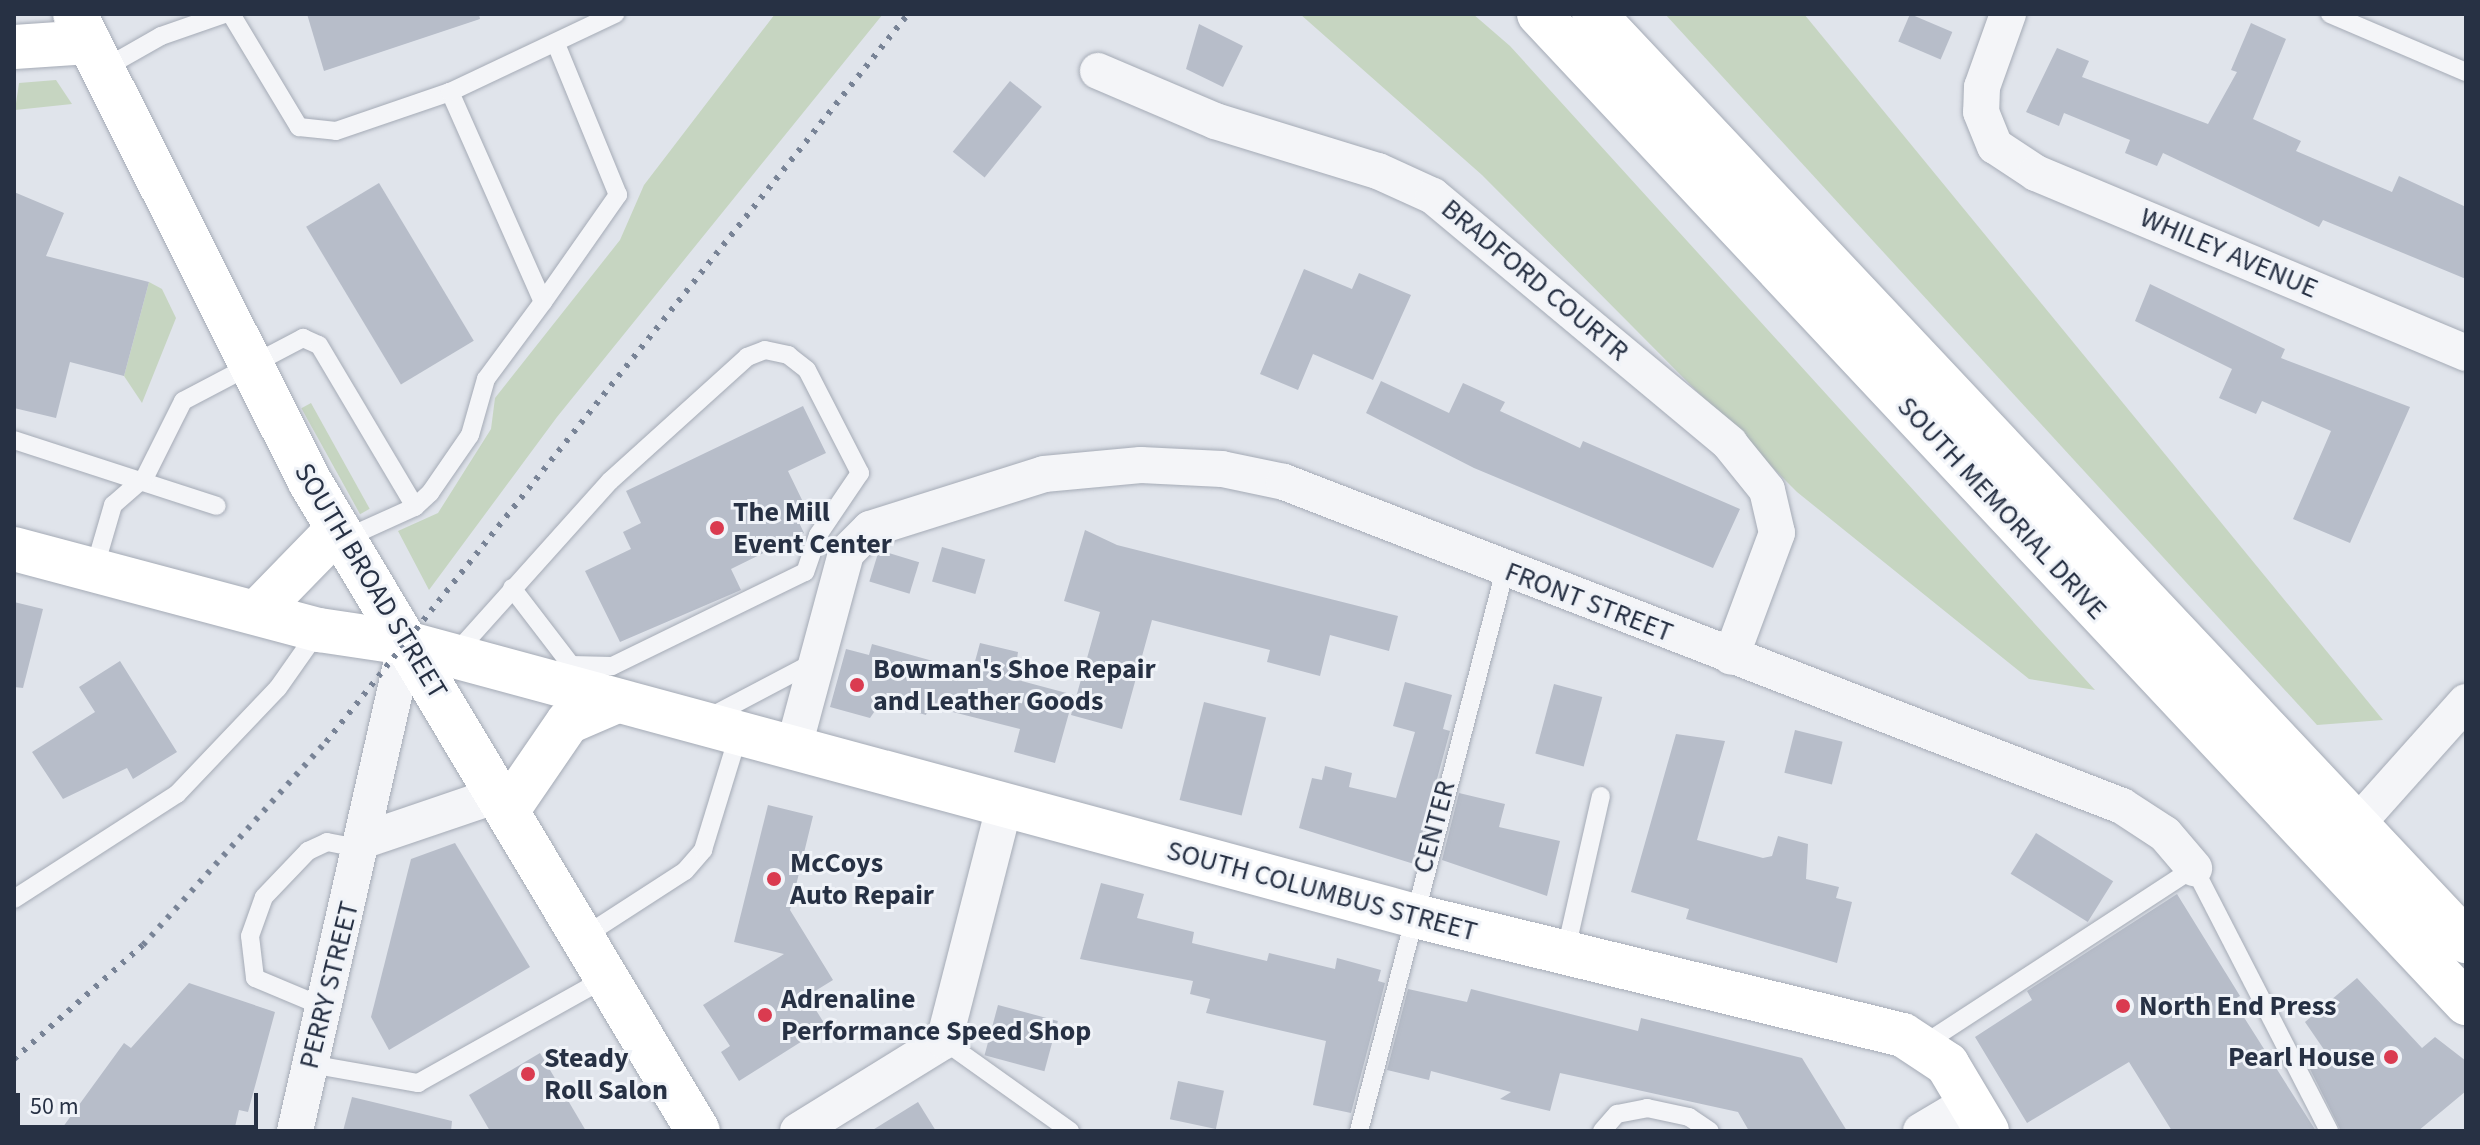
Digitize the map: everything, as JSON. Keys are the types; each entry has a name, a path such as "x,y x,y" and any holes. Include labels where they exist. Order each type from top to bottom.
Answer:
{"main road":[{"name":"SOUTH MEMORIAL DRIVE","path":"1539,14 2466,1003"},
{"name":"SOUTH MEMORIAL DRIVE","path":"1594,14 2466,941"},
{"path":"14,47 89,42"},
{"name":"SOUTH BROAD STREET","path":"89,42 249,365 341,534 698,1131"},
{"path":"257,612 341,534"},
{"name":"SOUTH COLUMBUS STREET","path":"14,549 319,630 406,643 451,658 568,676 617,701 738,736 1411,915 1924,1044"},
{"path":"502,803 557,732 617,701"},
{"path":"1924,1044 1947,1064 1978,1116"}],"street":[{"name":"WHILEY AVENUE","path":"2008,14 1982,87 1981,112 1995,146 2036,173 2466,353"},
{"name":"BRADFORD COURTR","path":"1098,71 1215,121 1378,171 1433,196 1729,443 1767,490 1777,533 1731,657"},
{"name":"FRONT STREET","path":"793,750 856,539 1044,474 1141,465 1222,469 1284,482 2122,806 2165,834 2194,868"},
{"name":"PERRY STREET","path":"295,1131 363,844 406,643"},
{"path":"2356,825 2466,702"},
{"path":"363,844 502,803"},
{"path":"798,1131 944,1041 1004,807"},
{"path":"1921,1131 1978,1116"}],"lane":[{"path":"89,42 161,36 224,14"},
{"path":"231,14 299,127 336,131 450,92 557,46 615,14"},
{"path":"2330,14 2466,72"},
{"path":"341,534 415,507 470,435 486,379 618,195 557,46"},
{"path":"450,92 543,302"},
{"path":"94,570 113,505 145,477 183,401 249,365 313,339 415,507"},
{"path":"451,658 512,588 610,481 747,357 765,350 788,355 807,370 860,473 818,535 805,572 612,666 568,676 512,588"},
{"path":"14,440 145,477 217,506"},
{"name":"CENTER","path":"1359,1131 1411,915 1505,570"},
{"path":"14,899 177,794 278,688 319,630"},
{"path":"697,724 819,659"},
{"path":"582,937 685,871 703,850 738,736"},
{"path":"1565,954 1601,796"},
{"path":"324,1007 255,978 250,936 264,897 308,851 327,842 363,844"},
{"path":"1924,1044 2194,868 2329,1131"},
{"path":"310,1064 418,1083 606,978"},
{"path":"944,1041 1070,1131"},
{"path":"1602,1131 1617,1114 1647,1108 1689,1117 1710,1131"}],"green space":[{"path":"775,14 883,14 557,417 429,590 398,531 438,513 491,429 495,398 620,240 644,185"},
{"path":"1300,14 1473,14 1510,46 2095,690 2029,679 1797,492 1482,175"},
{"path":"1665,14 1804,14 2383,720 2317,725"},
{"path":"56,80 72,104 15,110 19,83"},
{"path":"149,282 162,289 176,318 142,403 124,376"},
{"path":"311,403 370,509 360,514 301,408"}],"building":[{"path":"307,14 479,14 480,19 324,71"},
{"path":"1910,14 1952,32 1941,60 1898,42"},
{"path":"2251,23 2286,39 2253,119 2301,141 2296,151 2392,192 2399,176 2466,207 2466,279 2323,220 2319,227 2163,153 2157,166 2125,153 2130,140 2064,113 2059,126 2026,112 2057,48 2089,61 2082,77 2208,124 2237,72 2231,70"},
{"path":"1199,24 1243,46 1223,87 1186,69"},
{"path":"1010,81 1042,107 985,178 953,152"},
{"path":"379,183 474,341 401,384 306,227"},
{"path":"14,192 64,213 46,256 149,282 124,376 70,362 56,418 14,408"},
{"path":"1304,269 1352,289 1359,273 1411,295 1373,380 1313,354 1298,390 1260,374"},
{"path":"2150,284 2285,349 2281,358 2410,407 2350,543 2293,519 2331,431 2262,401 2256,414 2219,398 2232,369 2135,321"},
{"path":"1381,381 1449,413 1463,383 1505,402 1500,411 1580,448 1583,441 1740,509 1713,568 1474,468 1366,413"},
{"name":"The Mill Event Center","path":"803,406 826,453 788,471 804,504 793,510 804,533 731,569 741,590 620,642 585,571 631,549 623,532 641,523 626,491"},
{"path":"1085,530 1117,545 1398,616 1389,651 1330,635 1320,676 1267,662 1270,650 1152,620 1122,729 1071,715 1100,612 1064,601"},
{"path":"942,547 985,559 975,594 932,582"},
{"path":"879,550 919,562 910,594 869,582"},
{"path":"14,602 43,609 23,688 14,687"},
{"path":"980,643 1018,652 1014,679 1074,695 1055,763 1014,752 1020,729 929,706 926,715 881,702 870,718 830,707 846,649 869,655 872,644 965,670 966,662 974,665"},
{"path":"120,661 177,752 133,779 127,768 63,799 32,752 95,712 79,687"},
{"path":"1405,682 1452,695 1443,729 1450,731 1414,864 1299,828 1312,778 1322,780 1325,766 1352,773 1349,787 1396,798 1415,732 1393,726"},
{"path":"1554,684 1602,697 1584,766 1535,754"},
{"path":"1204,702 1266,717 1242,815 1180,800"},
{"path":"1795,730 1843,742 1832,785 1784,773"},
{"path":"1676,734 1725,741 1697,840 1763,858 1772,856 1778,836 1808,844 1806,879 1839,887 1836,898 1852,902 1837,963 1686,919 1689,909 1631,892"},
{"path":"1459,793 1505,804 1499,827 1560,841 1547,896 1442,860"},
{"path":"768,805 813,816 790,910 833,980 807,996 826,1026 739,1081 721,1052 730,1046 703,1005 784,954 734,942"},
{"path":"2036,833 2113,881 2088,922 2011,874"},
{"path":"455,843 530,967 389,1050 371,1017 411,859"},
{"path":"1101,883 1144,894 1137,918 1194,932 1192,943 1267,961 1269,953 1335,969 1337,958 1381,970 1378,981 1385,983 1351,1113 1313,1105 1326,1041 1206,1013 1210,999 1190,994 1193,981 1080,959"},
{"name":"North End Press","path":"2177,894 2240,996 2233,1000 2316,1131 2172,1131 2129,1062 2027,1123 1975,1037 2032,1000 2027,991"},
{"name":"Pearl House","path":"2357,978 2422,1048 2435,1037 2466,1061 2466,1091 2418,1131 2341,1131 2308,1065 2327,1054 2305,1022"},
{"path":"189,983 275,1012 248,1112 239,1110 234,1131 60,1131 124,1043 131,1048"},
{"path":"1408,989 1467,1002 1471,989 1638,1031 1641,1018 1802,1058 1847,1131 1749,1131 1738,1112 1560,1073 1550,1111 1500,1099 1511,1092 1431,1071 1429,1080 1387,1070"},
{"path":"998,1005 1058,1021 1044,1071 985,1055"},
{"name":"Steady Roll Salon","path":"540,1053 586,1131 490,1131 469,1095"},
{"path":"1178,1081 1224,1091 1216,1129 1170,1119"},
{"path":"352,1097 452,1121 451,1131 343,1131"},
{"path":"918,1102 936,1131 871,1131"}],"railway":[{"path":"14,1059 143,945 326,742 908,14"}],"place":[{"name":"The Mill Event Center","path":"717,528"},
{"name":"Bowman's Shoe Repair and Leather Goods","path":"857,685"},
{"name":"McCoys Auto Repair","path":"774,879"},
{"name":"North End Press","path":"2123,1006"},
{"name":"Adrenaline Performance Speed Shop","path":"765,1015"},
{"name":"Pearl House","path":"2391,1057"},
{"name":"Steady Roll Salon","path":"528,1074"}]}
